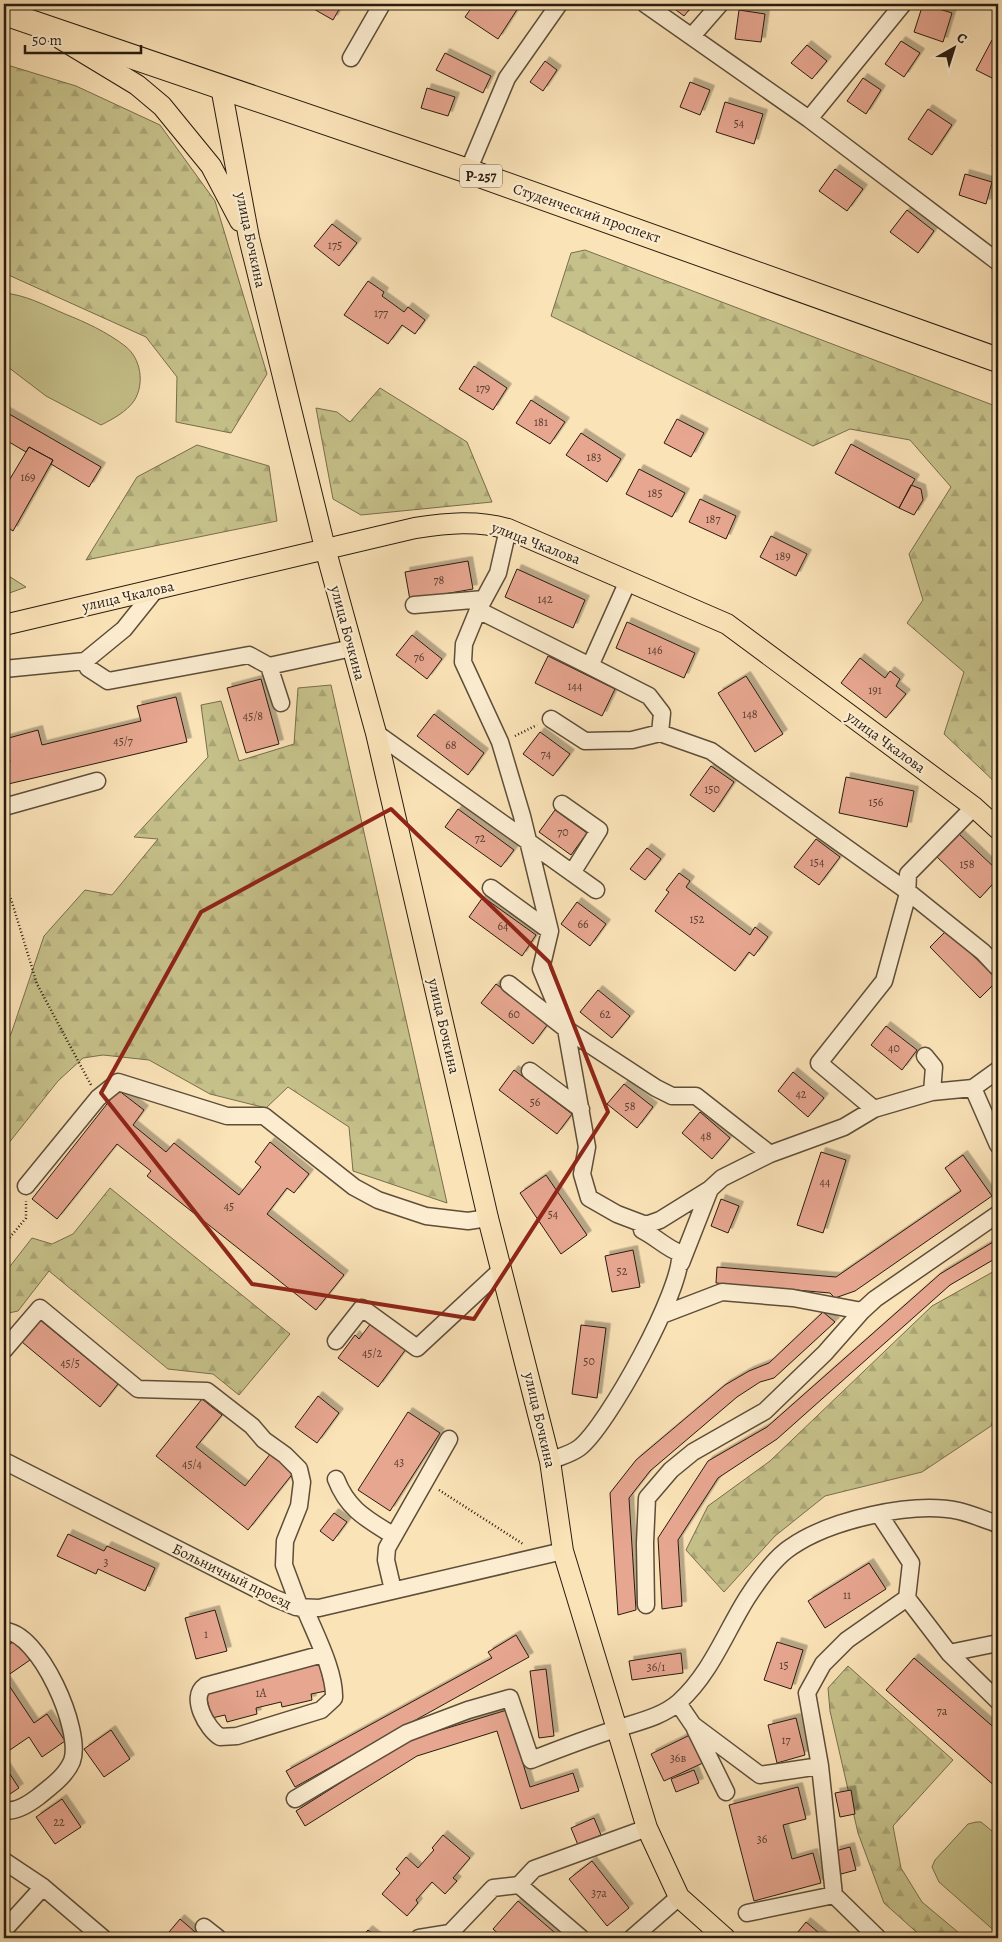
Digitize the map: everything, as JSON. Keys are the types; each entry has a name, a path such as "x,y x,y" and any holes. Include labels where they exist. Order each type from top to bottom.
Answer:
{"highway":[{"name":"Студенческий проспект","path":"4,13 468,171 998,360"}],"main road":[{"path":"28,21 115,71 137,85 162,106 211,166 249,238"},
{"name":"улица Бочкина","path":"221,87 249,238 325,548 376,733 488,1218 550,1461 563,1551 647,1828 679,1897 725,1938"},
{"name":"улица Чкалова","path":"4,625 415,528 458,522 488,524 508,529 727,624 974,807 998,829"}],"street":[{"path":"351,58 382,4"},
{"path":"468,171 507,78 559,4"},
{"path":"645,4 809,119 998,262"},
{"path":"692,36 720,4"},
{"path":"809,119 903,4"},
{"path":"508,529 498,573 481,605 464,644 463,662 500,742 522,816 550,931 541,969 566,1029 587,1147 582,1174 589,1198 617,1214 646,1225"},
{"path":"590,666 628,581"},
{"path":"4,669 85,661 124,629 156,589"},
{"path":"414,605 481,605 590,666 649,696 662,713 660,733"},
{"path":"85,661 88,668 108,681 249,655 269,666 352,648"},
{"path":"269,666 281,703"},
{"path":"551,719 585,741 632,740 660,733 711,752 907,891 983,952 998,968"},
{"path":"376,733 596,890"},
{"path":"4,807 97,781"},
{"path":"562,804 599,830 572,873"},
{"path":"874,1108 819,1063 884,981 907,891 908,874 974,807"},
{"path":"491,888 550,931"},
{"path":"509,984 566,1029 656,1088 672,1096 696,1096 770,1154"},
{"path":"925,1056 934,1067 932,1092"},
{"path":"530,1070 581,1109"},
{"path":"681,1263 680,1254 666,1248 656,1237 642,1230 646,1225 660,1220 710,1189 722,1178 770,1154 844,1127 874,1108 932,1092 973,1088 998,1070"},
{"path":"26,1186 98,1098 118,1082 227,1116 264,1116 354,1187 378,1200 426,1216 468,1220 488,1218"},
{"path":"973,1088 998,1145"},
{"path":"550,1461 580,1448 607,1415 662,1315 710,1189"},
{"path":"646,1605 644,1543 647,1498 671,1470 693,1452 765,1411 825,1353 875,1299 998,1214"},
{"path":"336,1341 362,1308 417,1348 501,1270"},
{"path":"662,1315 722,1292 793,1298 862,1311"},
{"path":"4,1350 40,1308 138,1389 207,1391 285,1455 299,1469 302,1482 299,1506 285,1541 284,1565 323,1654 334,1688 334,1698 326,1706 228,1738 220,1737 207,1726 198,1698 199,1692 205,1686 323,1654"},
{"path":"393,1590 386,1560 387,1548 449,1440"},
{"name":"Больничный проезд","path":"4,1461 274,1598 303,1608 393,1590 563,1551"},
{"path":"336,1479 343,1496 357,1512 394,1536"},
{"path":"295,1799 407,1733 468,1710 510,1698 531,1760 647,1719 678,1703 716,1657 747,1598 790,1548 832,1529 879,1514 910,1508 958,1511 998,1524"},
{"path":"879,1514 910,1563 907,1598 950,1653 998,1701"},
{"path":"878,1938 834,1895 820,1766 807,1693 823,1664 847,1640 907,1598"},
{"path":"4,1631 11,1631 23,1640 38,1655 53,1677 75,1746 72,1761 58,1780 34,1800 19,1808 4,1810"},
{"path":"950,1653 998,1643"},
{"path":"678,1703 693,1724 726,1792"},
{"path":"693,1724 760,1775 820,1766"},
{"path":"419,1938 450,1933 494,1888 519,1885 534,1869 647,1828"},
{"path":"4,1862 43,1887 103,1938"},
{"path":"519,1885 581,1938"},
{"path":"4,1930 43,1887"},
{"path":"747,1913 834,1895"},
{"path":"632,1938 679,1897"},
{"path":"204,1927 218,1938"}],"path":[{"path":"500,742 551,719"},
{"path":"4,886 11,899 37,984 98,1098"},
{"path":"4,905 11,899"},
{"path":"4,1250 6,1242 26,1218"},
{"path":"425,1481 541,1556"}],"highlighted area":[{"path":"391,809 549,962 608,1112 474,1319 252,1284 101,1093 201,912"}],"green space":[{"path":"4,64 76,86 160,125 215,201 267,374 231,433 176,422 177,377 146,337 4,273"},
{"path":"585,250 998,407 998,785 944,734 964,672 907,623 923,600 909,554 951,487 910,440 850,429 813,446 551,316 571,253"},
{"path":"4,293 27,298 80,320 125,346 135,357 140,372 139,387 131,405 119,415 101,425 46,396 4,364"},
{"path":"380,388 467,442 492,502 361,515 333,499 316,408 337,412 350,422"},
{"path":"197,445 269,466 277,521 86,560 137,477"},
{"path":"4,573 26,587 4,595"},
{"path":"331,685 447,1203 353,1171 349,1127 288,1087 266,1108 210,1094 149,1060 103,1055 83,1058 58,1081 4,1149 4,1043 11,1034 44,936 85,890 112,895 158,839 134,837 208,757 201,705 221,701 239,761 294,744 298,688"},
{"path":"110,1188 290,1334 239,1395 213,1374 168,1369 49,1271 18,1311 4,1314 4,1274 32,1238 52,1244 73,1234"},
{"path":"998,1269 998,1405 991,1426 922,1472 825,1496 775,1536 724,1592 686,1550 708,1506 770,1461 932,1306"},
{"path":"848,1666 953,1760 893,1826 901,1868 922,1902 965,1938 923,1938 884,1903 858,1833 830,1711 828,1688"},
{"path":"981,1822 998,1836 998,1934 939,1882 932,1867 935,1860 968,1824"}],"building":[{"path":"305,4 342,4 333,20"},
{"path":"474,4 491,6 493,4 512,4 518,8 498,39 465,17"},
{"path":"668,4 694,4 684,16"},
{"path":"923,4 952,13 943,42 914,32"},
{"path":"739,10 765,14 761,42 735,39"},
{"path":"992,40 998,43 998,81 976,70"},
{"path":"901,41 920,53 904,77 885,64"},
{"path":"807,45 827,61 812,79 791,63"},
{"path":"445,53 491,76 483,93 436,70"},
{"path":"545,61 557,70 543,91 530,82"},
{"path":"863,78 881,90 866,114 847,101"},
{"path":"690,82 710,90 700,115 680,107"},
{"path":"427,88 455,97 448,116 421,108"},
{"path":"725,102 763,114 754,144 716,132"},
{"path":"928,109 952,125 932,155 908,139"},
{"path":"998,130 998,148 992,146"},
{"path":"835,169 863,189 847,211 819,191"},
{"path":"965,174 992,182 986,204 959,195"},
{"path":"907,210 934,231 918,253 890,232"},
{"path":"332,224 357,243 339,266 314,246"},
{"path":"368,281 384,292 382,296 404,312 408,307 425,320 415,334 402,325 388,344 344,315"},
{"path":"474,366 507,388 493,410 459,389"},
{"path":"531,400 565,422 550,444 516,423"},
{"path":"4,411 101,467 89,487 51,464 53,460 29,447 26,452 4,439"},
{"path":"677,419 704,433 691,457 664,443"},
{"path":"581,433 621,459 607,482 566,455"},
{"path":"851,444 915,479 899,508 835,473"},
{"path":"29,447 53,460 13,531 4,525 4,489"},
{"path":"639,469 685,493 672,517 626,494"},
{"path":"911,485 921,489 923,500 914,515 899,508"},
{"path":"700,499 736,516 726,539 689,522"},
{"path":"771,536 807,554 796,576 760,557"},
{"path":"468,561 473,589 410,600 405,572"},
{"path":"517,569 585,600 573,628 505,597"},
{"path":"627,622 695,653 684,678 616,648"},
{"path":"412,635 442,659 427,679 396,655"},
{"path":"548,656 615,689 602,716 535,683"},
{"path":"860,658 885,678 890,671 900,679 896,686 906,694 886,718 841,683"},
{"path":"746,676 783,734 755,752 718,693"},
{"path":"261,679 279,744 246,753 227,688"},
{"path":"176,697 187,742 4,785 4,763 10,762 5,739 38,730 42,745 141,721 137,706"},
{"path":"434,714 484,753 468,775 417,736"},
{"path":"540,732 570,754 553,776 523,754"},
{"path":"711,766 734,782 714,812 690,795"},
{"path":"846,777 914,791 907,827 839,813"},
{"path":"458,809 514,850 501,867 445,827"},
{"path":"555,810 587,833 571,855 539,832"},
{"path":"959,834 998,871 998,878 980,898 937,857"},
{"path":"816,839 840,857 819,885 794,867"},
{"path":"647,848 661,859 645,880 630,869"},
{"path":"679,873 690,881 686,887 750,935 755,927 768,937 754,956 749,952 735,971 655,911 669,892 666,890"},
{"path":"483,897 536,935 522,956 469,917"},
{"path":"577,902 606,924 590,946 561,924"},
{"path":"947,930 998,980 980,998 930,947"},
{"path":"496,984 548,1024 533,1044 481,1003"},
{"path":"598,990 630,1016 612,1038 580,1012"},
{"path":"886,1026 917,1050 902,1070 871,1045"},
{"path":"514,1070 572,1114 557,1134 499,1090"},
{"path":"793,1072 824,1098 808,1117 778,1091"},
{"path":"624,1084 653,1107 637,1128 607,1104"},
{"path":"118,1090 144,1110 133,1125 166,1152 174,1143 239,1195 261,1167 255,1162 270,1142 309,1174 294,1193 287,1188 267,1214 344,1275 316,1310 147,1176 151,1171 117,1144 57,1219 32,1199"},
{"path":"700,1112 730,1138 712,1159 682,1133"},
{"path":"821,1152 846,1160 823,1233 797,1225"},
{"path":"963,1155 992,1196 855,1291 835,1298 830,1293 716,1283 717,1267 836,1277 961,1191 945,1168"},
{"path":"546,1175 587,1235 561,1254 520,1193"},
{"path":"721,1199 739,1206 728,1233 711,1226"},
{"path":"998,1239 998,1257 950,1285 777,1439 718,1478 678,1540 682,1606 662,1609 658,1538 708,1461 767,1427 940,1274"},
{"path":"633,1250 640,1287 612,1292 605,1256"},
{"path":"823,1312 835,1322 774,1378 760,1382 737,1397 650,1471 629,1498 636,1610 618,1615 610,1493 636,1460 725,1385 749,1371 769,1363"},
{"path":"40,1320 118,1384 100,1407 22,1342"},
{"path":"371,1323 406,1349 378,1387 338,1358 355,1335 359,1339"},
{"path":"581,1325 606,1328 597,1398 572,1394"},
{"path":"318,1396 339,1413 317,1443 295,1427"},
{"path":"202,1399 222,1415 196,1447 245,1486 271,1453 294,1472 248,1530 156,1456"},
{"path":"408,1412 440,1433 390,1511 358,1490"},
{"path":"334,1513 347,1522 333,1541 320,1531"},
{"path":"68,1534 104,1551 107,1546 155,1568 145,1591 98,1569 96,1574 57,1556"},
{"path":"869,1563 886,1589 825,1628 808,1601"},
{"path":"215,1610 227,1651 196,1659 185,1618"},
{"path":"516,1635 529,1657 295,1787 286,1771 492,1658 488,1652"},
{"path":"16,1640 30,1660 4,1678 4,1648"},
{"path":"777,1642 803,1650 791,1689 764,1680"},
{"path":"681,1653 683,1673 632,1680 629,1661"},
{"path":"914,1658 998,1731 997,1788 886,1690"},
{"path":"319,1663 326,1691 311,1694 312,1700 282,1707 281,1702 256,1708 257,1714 227,1722 225,1715 212,1718 205,1692"},
{"path":"546,1669 554,1736 539,1738 530,1671"},
{"path":"4,1678 34,1723 47,1714 65,1741 42,1757 29,1737 4,1754 4,1725 7,1723 4,1718"},
{"path":"507,1710 530,1787 573,1773 579,1791 521,1809 497,1731 417,1756 305,1826 296,1811 408,1740"},
{"path":"796,1718 805,1755 777,1763 768,1725"},
{"path":"111,1730 130,1759 104,1777 84,1749"},
{"path":"692,1734 705,1762 664,1781 651,1754"},
{"path":"4,1765 19,1788 4,1798"},
{"path":"694,1770 699,1783 676,1792 671,1779"},
{"path":"798,1787 806,1819 783,1825 792,1859 813,1853 821,1883 754,1901 729,1805"},
{"path":"851,1790 855,1814 840,1817 835,1793"},
{"path":"62,1799 81,1827 55,1844 36,1817"},
{"path":"594,1818 601,1835 578,1845 571,1828"},
{"path":"443,1835 470,1858 453,1878 457,1881 445,1894 432,1882 416,1900 418,1903 407,1916 382,1894 400,1873 396,1869 406,1857 418,1868 434,1850 432,1848"},
{"path":"850,1847 856,1870 841,1874 835,1851"},
{"path":"592,1861 629,1908 607,1926 569,1879"},
{"path":"518,1901 561,1938 503,1938 493,1929"},
{"path":"180,1919 202,1938 164,1938"},
{"path":"806,1922 825,1938 793,1938"},
{"path":"368,1930 378,1938 361,1938"}]}
